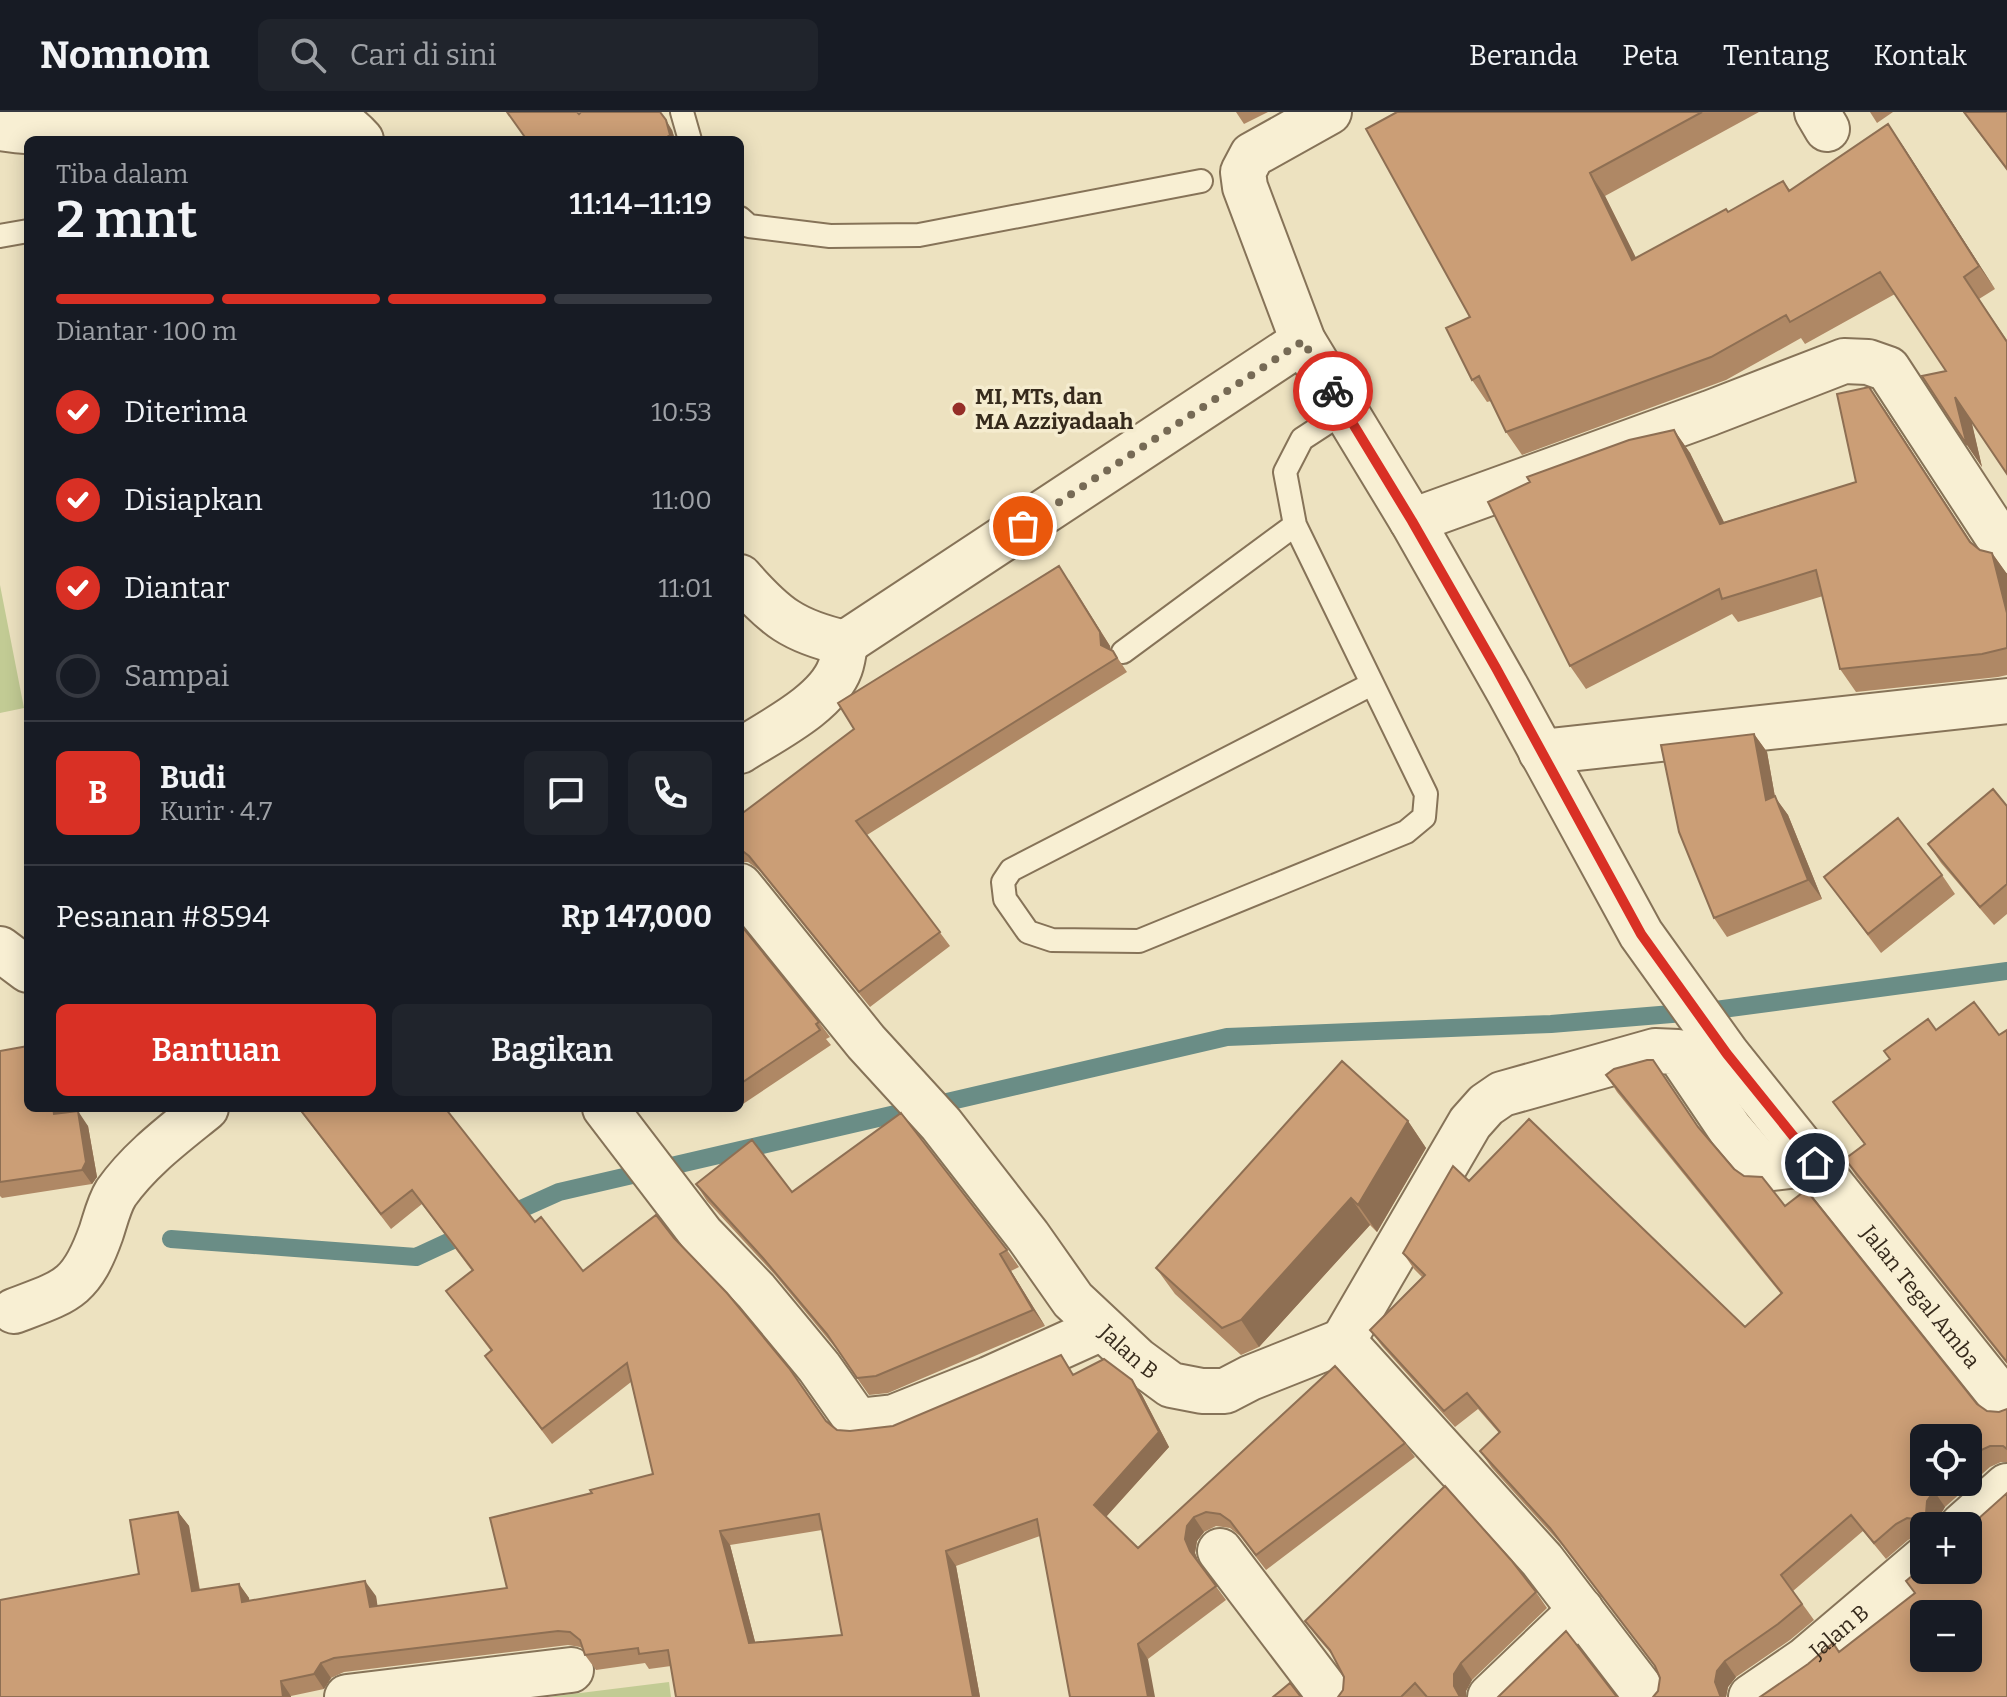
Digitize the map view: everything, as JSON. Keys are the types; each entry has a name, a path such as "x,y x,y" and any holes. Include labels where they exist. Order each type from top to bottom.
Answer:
{"street":[{"name":"Jalan Tegal Amba","path":"1329,112 1252,155 1243,172 1245,187 1324,377 1412,521 1641,934 1727,1054 2007,1404"},
{"path":"0,128 91,136 253,117 332,119 363,127"},
{"path":"1412,521 1844,361 1868,362 1888,369 2007,551"},
{"path":"744,581 787,624 812,636 845,643 1324,377"},
{"path":"744,748 807,707 828,688 840,669 845,643"},
{"path":"1541,752 2007,701"},
{"name":"Jalan B","path":"744,891 866,1042 941,1124 1028,1236 1073,1300 1137,1360 1171,1385 1202,1391 1225,1391 1343,1341"},
{"path":"0,949 24,967"},
{"path":"1647,1697 1542,1560 1343,1341 1470,1123 1486,1105 1502,1094 1655,1051 1678,1052 1730,1129 1764,1169 1815,1163"},
{"path":"14,1311 65,1292 90,1264 114,1196 143,1161 201,1112"},
{"path":"608,1112 702,1235 756,1291 819,1367 857,1421 894,1417 989,1379 1102,1328"},
{"path":"1978,1512 2007,1486"},
{"path":"1220,1551 1331,1697"},
{"name":"Jalan B","path":"1751,1697 1805,1660 1910,1571"},
{"path":"1490,1697 1581,1610"},
{"path":"347,1697 571,1670"}],"lane":[{"path":"682,112 689,136"},
{"path":"744,222 749,226 830,236 919,235 1201,181"},
{"path":"0,236 24,232"},
{"path":"1324,377 1302,439 1285,472 1295,525 1426,794 1424,817 1406,832 1139,941 1052,940 1028,932 1005,899 1003,882 1011,870 1372,684"},
{"path":"1123,652 1295,525"}],"green space":[{"path":"0,585 24,708 0,713"},
{"path":"669,1682 671,1697 548,1697"}],"building":[{"path":"507,112 660,112 670,135 668,136 524,136"},
{"path":"1397,112 1702,112 1590,173 1632,260 1783,181 1789,191 1888,124 1979,266 1964,277 2007,342 2007,474 1955,397 1967,445 1922,376 1946,371 1880,272 1790,322 1786,315 1711,357 1506,432 1479,376 1472,380 1446,328 1470,317 1366,129"},
{"path":"1964,112 2007,112 2007,169"},
{"path":"1869,387 1970,542 1980,550 1992,553 2007,613 2007,648 1982,654 1840,669 1816,570 1722,599 1719,589 1570,666 1488,502 1530,482 1527,477 1629,440 1674,430 1720,524 1856,482 1837,394"},
{"path":"1059,566 1100,632 1101,645 1113,651 1117,658 856,821 940,932 859,992 744,852 744,812 854,729 838,703"},
{"path":"1754,734 1766,800 1775,796 1808,880 1714,918 1679,832 1661,745"},
{"path":"1993,789 2007,806 2007,884 1980,907 1928,844"},
{"path":"1898,818 1942,875 1868,934 1824,877"},
{"path":"744,929 819,1022 816,1024 820,1030 744,1081"},
{"path":"1974,1002 1999,1035 2007,1030 2007,1362 1845,1159 1865,1144 1833,1102 1890,1059 1884,1051 1928,1019 1936,1030"},
{"path":"24,1047 24,1112 78,1112 86,1162 82,1170 0,1182 0,1051"},
{"path":"1653,1060 1698,1127 1734,1169 1744,1176 1762,1177 1785,1206 1806,1190 1977,1404 1987,1411 2007,1409 2007,1449 1990,1446 1982,1450 1982,1424 1910,1424 1910,1496 1930,1496 1926,1512 1910,1512 1910,1518 1896,1524 1874,1543 1851,1515 1781,1575 1802,1604 1725,1661 1717,1671 1715,1682 1721,1697 1653,1697 1658,1691 1660,1678 1655,1666 1550,1528 1480,1451 1500,1432 1467,1393 1444,1411 1370,1330 1425,1275 1403,1253 1453,1166 1469,1181 1529,1119 1745,1327 1782,1293 1606,1075 1614,1069"},
{"path":"1342,1061 1408,1121 1358,1205 1351,1198 1241,1320 1222,1328 1156,1268"},
{"path":"302,1112 448,1112 535,1222 541,1217 583,1271 656,1215 727,1293 789,1368 826,1421 837,1430 893,1426 1061,1355 1073,1375 1104,1359 1132,1380 1159,1432 1094,1505 1138,1548 1335,1366 1405,1443 1256,1555 1230,1521 1220,1514 1206,1512 1194,1517 1187,1526 1185,1539 1190,1551 1216,1586 1138,1644 1148,1697 1070,1697 1037,1519 946,1551 973,1697 676,1697 668,1650 639,1654 638,1648 585,1655 580,1640 570,1632 558,1631 334,1658 321,1663 314,1674 281,1681 283,1697 0,1697 0,1600 139,1574 130,1520 178,1512 192,1591 239,1584 242,1602 365,1581 370,1607 507,1588 490,1518 592,1493 590,1490 653,1474 627,1363 542,1429 485,1356 492,1350 446,1291 473,1270 412,1190 381,1214","holes":["819,1514 842,1635 749,1643 720,1531"]},
{"path":"901,1113 1007,1250 1000,1254 1033,1310 876,1376 857,1378 827,1334 696,1184 752,1140 792,1192"},
{"path":"1445,1486 1536,1592 1461,1663 1454,1674 1454,1686 1460,1697 1427,1697 1415,1683 1401,1697 1338,1697 1343,1690 1344,1677 1330,1650 1305,1621"},
{"path":"2007,1493 2007,1697 1760,1697 1833,1643 1839,1652 1915,1593 1906,1581 1910,1578 1910,1584 1982,1584 1982,1515"},
{"path":"1566,1631 1617,1697 1498,1697"},
{"path":"1290,1683 1301,1697 1273,1697"}],"waterway":[{"path":"501,1218 559,1192 1227,1037 1551,1024 1708,1011 2007,971"},
{"path":"171,1239 416,1257 470,1232"}],"way so far":[{"path":"1023,526 1303,341 1333,391"}],"place":[{"name":"MI, MTs, dan MA Azziyadaah","path":"959,409"}],"route":[{"path":"1333,391 1496,668 1641,934 1727,1054 1815,1163"}]}
